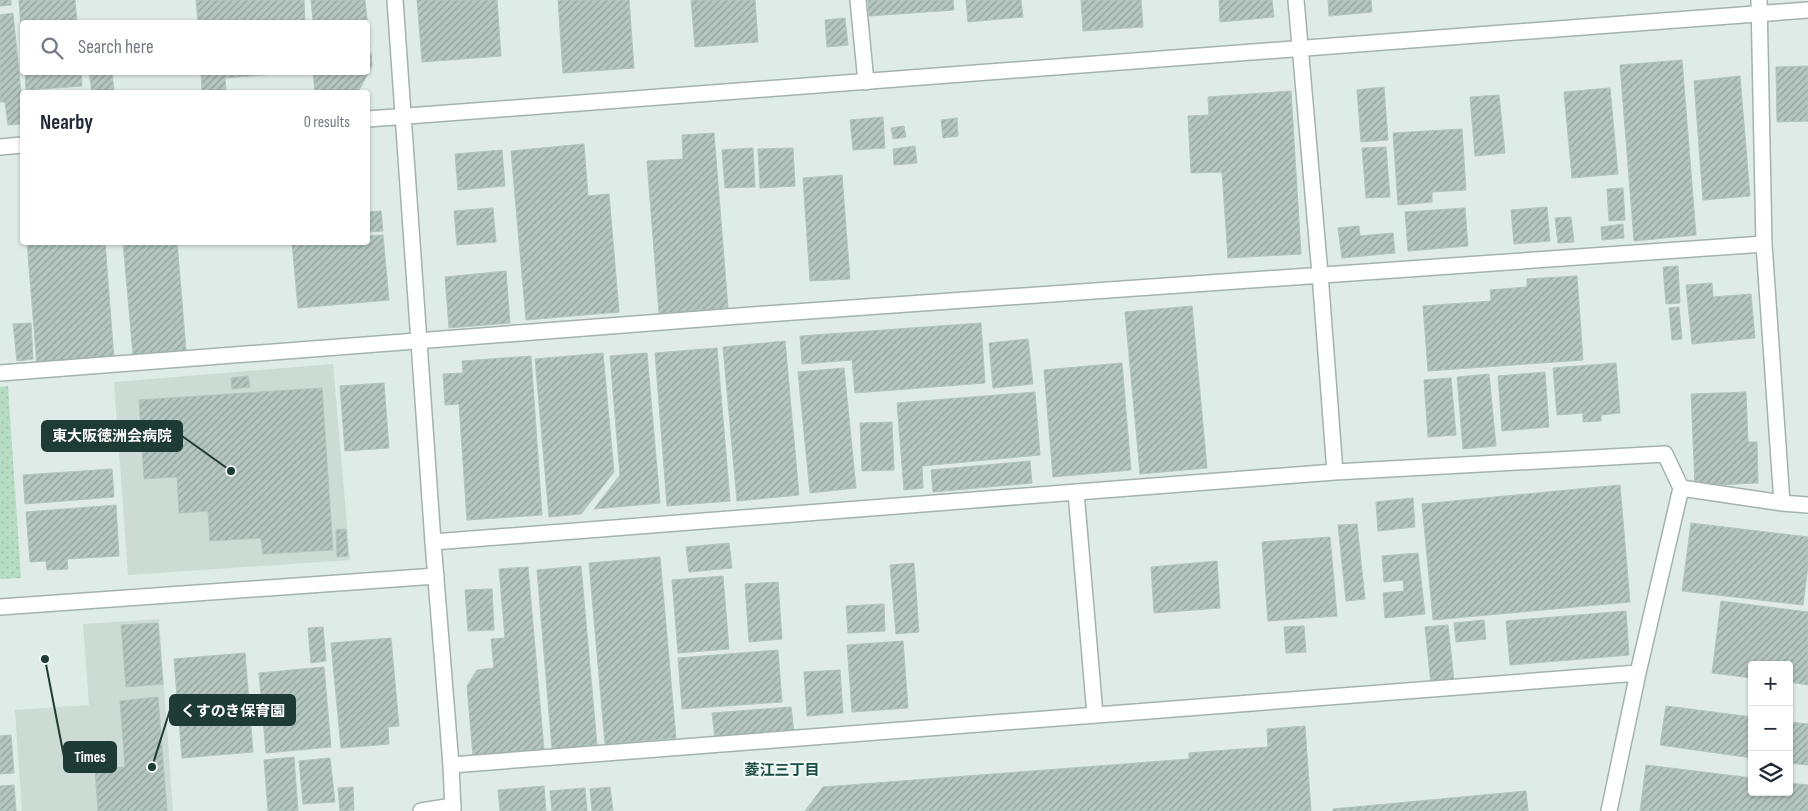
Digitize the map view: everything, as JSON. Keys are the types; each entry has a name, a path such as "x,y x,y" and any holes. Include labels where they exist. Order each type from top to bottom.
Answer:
{"street":[{"path":"395,0 453,808 421,811"},
{"path":"858,0 866,82"},
{"path":"1296,0 1335,472"},
{"path":"370,119 1299,48 1760,7 1808,10"},
{"path":"1760,7 1764,244 1782,503"},
{"path":"0,147 20,146"},
{"path":"0,374 420,339 1764,244"},
{"path":"433,542 1335,472 1664,454 1681,488 1638,673 1610,811"},
{"path":"1681,488 1808,505"},
{"path":"1076,492 1095,715"},
{"path":"0,607 436,576"},
{"path":"451,765 1638,673"}],"shaded area":[{"path":"333,364 350,560 128,575 114,382"},
{"path":"159,619 173,811 22,811 15,710 89,705 83,624"}],"green space":[{"path":"8,386 21,578 0,579 0,387"}],"building":[{"path":"0,0 11,0 11,5 0,6"},
{"path":"19,0 75,0 77,20 20,20"},
{"path":"196,0 304,0 305,20 198,20"},
{"path":"311,0 365,0 367,20 313,20"},
{"path":"417,0 497,0 501,56 422,62"},
{"path":"558,0 629,0 634,68 563,73"},
{"path":"691,0 755,0 758,42 695,47"},
{"path":"868,0 953,0 954,10 869,16"},
{"path":"966,0 1021,0 1023,17 968,22"},
{"path":"1081,0 1141,0 1143,27 1083,31"},
{"path":"1219,0 1272,0 1274,17 1220,22"},
{"path":"1328,0 1371,0 1372,12 1329,16"},
{"path":"13,13 21,90 20,124 8,125 5,102 0,102 0,15"},
{"path":"845,18 848,45 827,47 825,20"},
{"path":"370,53 372,66 370,70"},
{"path":"1682,60 1696,235 1634,241 1620,65"},
{"path":"1808,66 1808,121 1777,122 1776,67"},
{"path":"25,75 81,75 82,86 26,90"},
{"path":"89,75 112,75 114,90 92,90"},
{"path":"201,75 262,75 225,78 226,90 202,90"},
{"path":"313,75 367,75 359,90 315,90"},
{"path":"1740,76 1750,196 1703,200 1694,81"},
{"path":"1384,87 1388,140 1361,142 1357,90"},
{"path":"1610,88 1618,174 1572,178 1564,92"},
{"path":"1291,91 1301,254 1228,258 1222,172 1191,173 1188,116 1209,115 1208,97"},
{"path":"1499,95 1505,153 1475,156 1470,97"},
{"path":"883,117 885,148 853,150 850,120"},
{"path":"957,118 958,136 943,138 941,120"},
{"path":"904,126 906,137 893,139 891,128"},
{"path":"1462,129 1466,190 1432,192 1432,202 1398,205 1393,133"},
{"path":"714,133 728,308 659,314 647,161 683,159 682,135"},
{"path":"584,144 588,196 609,194 619,312 526,320 511,151"},
{"path":"915,146 917,163 894,165 893,149"},
{"path":"1386,147 1390,197 1366,198 1362,148"},
{"path":"753,148 755,187 725,188 722,150"},
{"path":"793,148 795,186 760,188 758,149"},
{"path":"502,150 505,186 458,190 455,154"},
{"path":"842,175 850,279 810,281 803,178"},
{"path":"1623,188 1625,220 1609,221 1607,189"},
{"path":"1547,207 1550,241 1514,244 1511,210"},
{"path":"493,208 496,242 457,245 454,211"},
{"path":"1465,208 1468,246 1408,251 1405,212"},
{"path":"381,211 383,231 370,232 370,212"},
{"path":"1571,217 1574,242 1558,243 1555,218"},
{"path":"1623,224 1624,238 1602,240 1601,227"},
{"path":"1359,226 1360,236 1393,233 1395,253 1342,258 1338,228"},
{"path":"383,235 389,300 298,308 292,245 370,245 370,236"},
{"path":"27,245 105,245 114,359 37,366"},
{"path":"123,245 177,245 186,350 133,355"},
{"path":"1678,266 1680,303 1666,304 1663,267"},
{"path":"506,271 510,323 449,328 445,277"},
{"path":"1577,276 1583,360 1428,371 1423,306 1491,301 1490,290 1527,287 1527,279"},
{"path":"1712,283 1713,297 1751,294 1755,338 1692,344 1686,285"},
{"path":"1192,306 1207,468 1140,474 1125,312"},
{"path":"1679,307 1682,339 1672,340 1669,308"},
{"path":"31,323 33,359 17,361 13,324"},
{"path":"981,323 985,383 855,393 852,360 802,364 800,336"},
{"path":"1028,339 1033,384 993,388 989,343"},
{"path":"785,341 799,495 737,501 723,347"},
{"path":"717,348 730,501 667,506 655,353"},
{"path":"603,353 614,472 581,514 549,517 535,359"},
{"path":"647,353 660,503 594,509 620,475 610,356"},
{"path":"531,356 542,515 467,520 459,404 445,405 443,374 463,373 462,361"},
{"path":"1122,363 1131,470 1053,477 1044,370"},
{"path":"1616,363 1620,413 1601,415 1601,421 1583,422 1583,413 1557,415 1553,368"},
{"path":"844,368 856,488 810,493 798,372"},
{"path":"1545,372 1549,427 1502,431 1498,376"},
{"path":"1489,374 1496,446 1463,449 1457,377"},
{"path":"248,376 250,387 232,389 231,378"},
{"path":"1451,378 1456,435 1428,437 1424,380"},
{"path":"384,383 389,448 345,451 340,386"},
{"path":"322,388 333,550 263,554 261,538 210,541 208,511 179,513 177,477 144,479 139,400"},
{"path":"1035,392 1040,455 922,466 923,488 904,490 897,403"},
{"path":"1746,392 1748,442 1757,442 1758,483 1695,486 1691,394"},
{"path":"892,422 894,470 862,471 860,423"},
{"path":"1030,461 1032,483 933,492 931,470"},
{"path":"112,469 114,497 25,504 23,475"},
{"path":"1620,485 1630,602 1433,620 1422,504"},
{"path":"1413,498 1415,527 1378,531 1376,502"},
{"path":"116,505 119,556 67,559 68,569 47,570 46,561 30,562 26,512"},
{"path":"1691,523 1808,537 1808,566 1803,605 1682,591"},
{"path":"1357,524 1365,599 1346,601 1338,525"},
{"path":"346,529 348,556 337,557 336,530"},
{"path":"1330,537 1337,616 1268,621 1262,542"},
{"path":"729,543 732,568 689,572 686,547"},
{"path":"1418,553 1425,614 1385,618 1383,593 1404,591 1403,580 1384,582 1382,556"},
{"path":"660,557 676,738 605,744 589,563"},
{"path":"1217,561 1220,608 1154,613 1151,567"},
{"path":"914,563 919,632 896,634 890,565"},
{"path":"581,566 597,745 552,749 537,570"},
{"path":"528,567 544,750 473,756 467,686 477,670 494,668 491,639 505,638 499,569"},
{"path":"723,576 729,649 678,653 672,580"},
{"path":"778,582 782,639 749,642 745,584"},
{"path":"492,589 494,630 468,631 465,590"},
{"path":"1721,601 1808,612 1808,685 1793,683 1793,661 1748,661 1748,678 1712,673"},
{"path":"884,604 885,631 848,633 846,606"},
{"path":"1626,611 1629,655 1510,665 1506,621"},
{"path":"1484,620 1486,639 1456,642 1454,623"},
{"path":"158,623 163,684 126,687 121,625"},
{"path":"1448,625 1454,681 1431,684 1425,627"},
{"path":"1304,626 1306,652 1286,653 1284,627"},
{"path":"323,627 326,661 311,663 308,628"},
{"path":"391,638 399,726 388,727 389,744 341,748 331,643"},
{"path":"903,641 908,708 852,712 847,645"},
{"path":"778,650 782,702 682,709 678,658"},
{"path":"245,653 253,752 182,758 174,659"},
{"path":"324,667 331,747 266,753 259,673"},
{"path":"840,670 843,713 807,716 804,672"},
{"path":"158,697 167,811 98,811 95,769 125,767 120,701"},
{"path":"1666,706 1748,716 1748,757 1660,745"},
{"path":"791,707 794,732 715,739 712,713"},
{"path":"1793,722 1808,724 1808,765 1793,763"},
{"path":"1305,726 1311,811 805,811 823,787 1189,759 1189,753 1268,747 1267,729"},
{"path":"11,735 14,773 0,774 0,736"},
{"path":"294,757 298,811 268,811 264,760"},
{"path":"330,758 335,802 303,804 299,761"},
{"path":"1646,765 1748,778 1748,796 1793,796 1793,783 1808,785 1808,811 1640,811"},
{"path":"14,785 16,811 0,811 0,786"},
{"path":"544,786 546,811 500,811 498,790"},
{"path":"353,787 354,810 340,811 338,788"},
{"path":"610,787 613,811 592,811 590,789"},
{"path":"585,788 587,811 552,811 550,791"},
{"path":"1526,791 1528,811 1333,811 1333,809"}],"place":[{"name":"東大阪徳洲会病院","path":"231,471"},
{"name":"Times","path":"45,659"},
{"name":"くすのき保育園","path":"152,767"}],"district":[{"name":"菱江三丁目","path":"782,770"}]}
